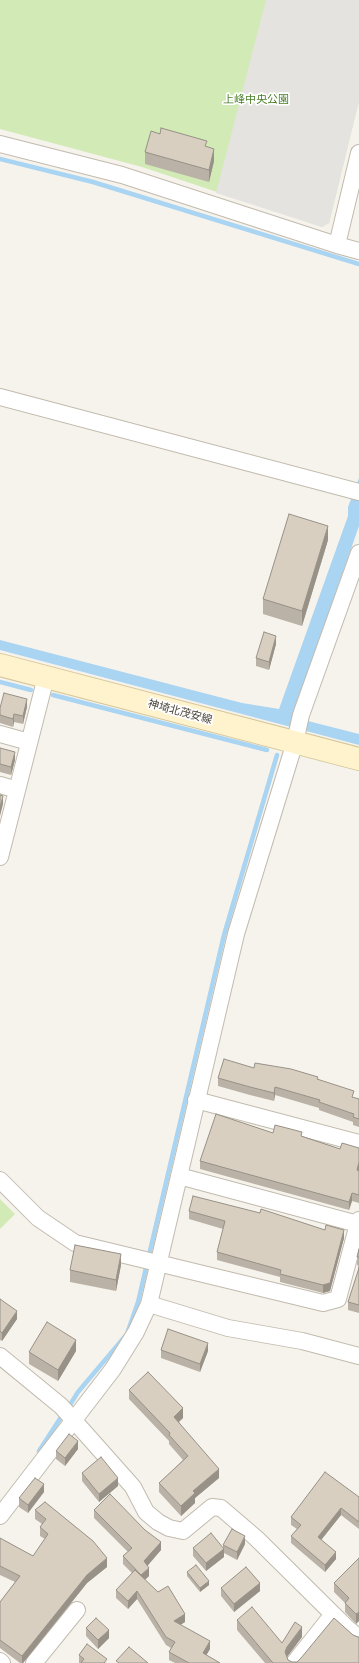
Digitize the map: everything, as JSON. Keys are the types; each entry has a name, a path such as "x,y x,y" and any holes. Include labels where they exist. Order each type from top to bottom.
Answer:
{"main road":[{"name":"神埼北茂安線","path":"0,665 46,677 298,729 359,759"}],"street":[{"path":"0,144 122,175 359,251"},
{"path":"337,245 359,153"},
{"path":"0,397 354,491"},
{"path":"0,1516 113,1369 136,1332 149,1304 236,934 298,729 359,553"},
{"path":"0,857 46,677"},
{"path":"0,734 29,742"},
{"path":"0,785 17,790"},
{"path":"196,1100 359,1143"},
{"path":"0,1180 38,1218 75,1243 159,1262 323,1304 338,1299 359,1222 179,1176"},
{"path":"149,1304 228,1328 302,1341 359,1356"},
{"path":"0,1356 61,1406 133,1487 146,1512 158,1522 169,1528 184,1530 212,1507 221,1508 256,1538 359,1638"},
{"path":"34,1663 78,1610"},
{"path":"294,1663 333,1614"}],"green space":[{"name":"上峰中央公園","path":"0,0 359,0 359,101 329,223 322,227 142,167 0,129"},
{"path":"0,1199 15,1214 0,1229"}],"shaded area":[{"path":"266,0 359,0 359,101 329,223 322,227 216,193"}],"water":[{"path":"359,478 359,526 293,715 296,718 359,734 359,745 0,650 0,640 242,703 279,709 348,516 348,507"}],"building":[{"path":"161,128 207,141 205,146 214,149 209,170 145,152 151,131 160,134"},
{"path":"289,514 328,526 302,611 263,599"},
{"path":"264,632 276,636 269,662 256,658"},
{"path":"4,693 27,699 23,716 14,714 13,719 0,715 0,708"},
{"path":"0,748 15,752 11,767 0,764"},
{"path":"0,795 3,796 0,808"},
{"path":"224,1059 254,1068 255,1063 291,1069 318,1077 317,1079 354,1091 352,1097 359,1099 359,1119 353,1117 354,1114 319,1102 320,1100 275,1087 274,1093 218,1078"},
{"path":"216,1114 273,1133 275,1125 302,1132 301,1136 340,1149 342,1143 359,1148 359,1162 357,1170 359,1171 359,1195 352,1193 349,1202 200,1161"},
{"path":"193,1196 260,1213 261,1209 325,1230 326,1225 344,1230 330,1283 323,1285 280,1274 281,1270 217,1252 225,1221 189,1211"},
{"path":"75,1245 121,1254 116,1280 70,1270"},
{"path":"359,1268 359,1305 348,1302"},
{"path":"0,1299 17,1311 2,1333 0,1331"},
{"path":"47,1322 76,1340 58,1370 29,1352"},
{"path":"168,1329 208,1343 200,1364 161,1350"},
{"path":"148,1372 183,1408 174,1417 219,1469 193,1491 195,1493 181,1506 159,1483 188,1456 169,1435 170,1433 129,1390"},
{"path":"69,1434 78,1441 65,1458 56,1451"},
{"path":"101,1457 118,1478 99,1494 82,1473"},
{"path":"325,1472 359,1497 359,1522 341,1508 318,1537 336,1552 325,1565 291,1536 301,1525 291,1517"},
{"path":"35,1478 44,1484 28,1505 19,1498"},
{"path":"110,1494 145,1530 161,1542 144,1561 149,1568 141,1575 123,1556 132,1548 94,1510"},
{"path":"45,1502 93,1541 107,1558 87,1575 22,1656 0,1640 0,1602 20,1576 0,1566 0,1538 33,1556 48,1534 40,1527 46,1519 35,1510"},
{"path":"232,1529 245,1536 237,1552 223,1545"},
{"path":"211,1533 224,1549 206,1563 193,1548"},
{"path":"359,1558 359,1612 356,1614 345,1603 349,1598 334,1583"},
{"path":"196,1565 209,1581 200,1588 187,1572"},
{"path":"246,1567 260,1583 234,1604 221,1588"},
{"path":"135,1570 158,1592 168,1586 185,1614 174,1621 210,1641 203,1653 220,1663 189,1663 169,1652 175,1642 166,1637 137,1591 128,1601 116,1590"},
{"path":"252,1607 282,1643 295,1622 302,1627 287,1647 285,1652 288,1660 297,1662 334,1618 353,1635 359,1637 359,1663 273,1663 237,1620"},
{"path":"96,1618 109,1630 98,1640 86,1628"},
{"path":"87,1644 107,1659 104,1663 81,1663 84,1659 79,1655"},
{"path":"129,1647 148,1663 119,1663 116,1661"}],"waterway":[{"path":"0,159 93,182 359,264"},
{"path":"0,682 31,690"},
{"path":"53,695 267,750"},
{"path":"68,1408 78,1392 127,1334 138,1302 224,935 277,755"},
{"path":"39,1451 63,1414"}]}
